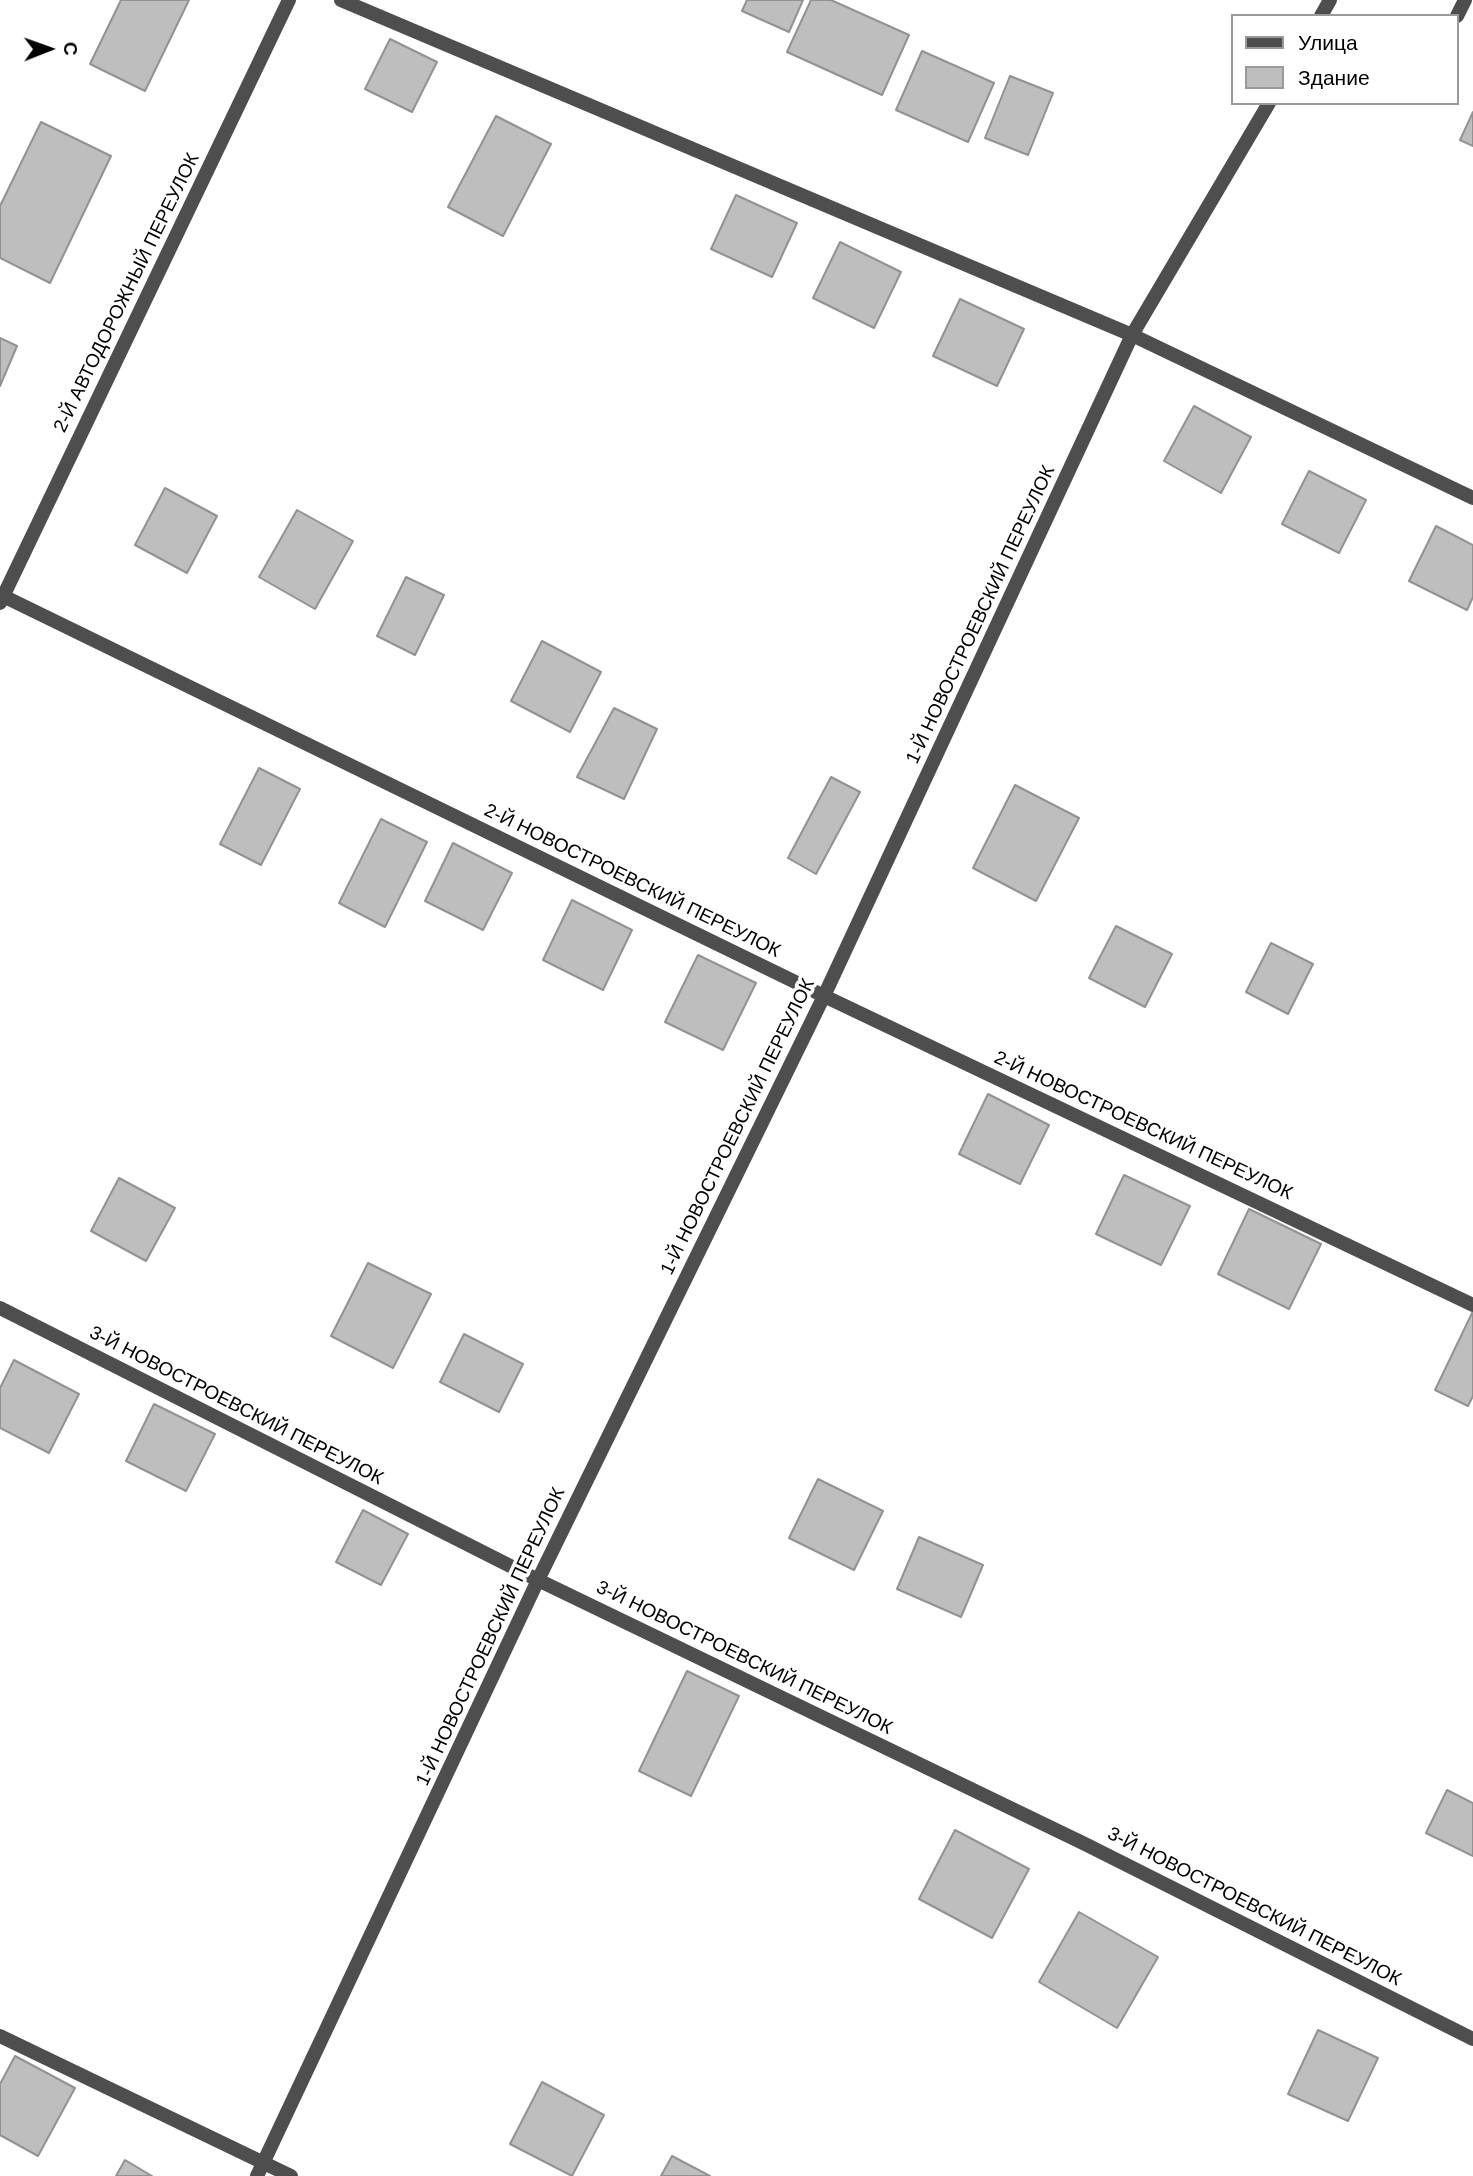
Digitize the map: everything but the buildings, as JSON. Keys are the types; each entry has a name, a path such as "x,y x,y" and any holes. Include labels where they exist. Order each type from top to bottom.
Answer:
{"street":[{"name":"2-Й АВТОДОРОЖНЫЙ ПЕРЕУЛОК","path":"2,599 289,0"},
{"path":"341,0 1132,335 1473,498"},
{"name":"1-Й НОВОСТРОЕВСКИЙ ПЕРЕУЛОК","path":"260,2169 538,1580 824,996 1132,335 1268,105"},
{"name":"2-Й НОВОСТРОЕВСКИЙ ПЕРЕУЛОК","path":"2,599 824,996 1473,1305"},
{"name":"3-Й НОВОСТРОЕВСКИЙ ПЕРЕУЛОК","path":"0,1308 538,1580 1073,1838 1473,2039"},
{"path":"0,2036 260,2169 291,2176"}]}
